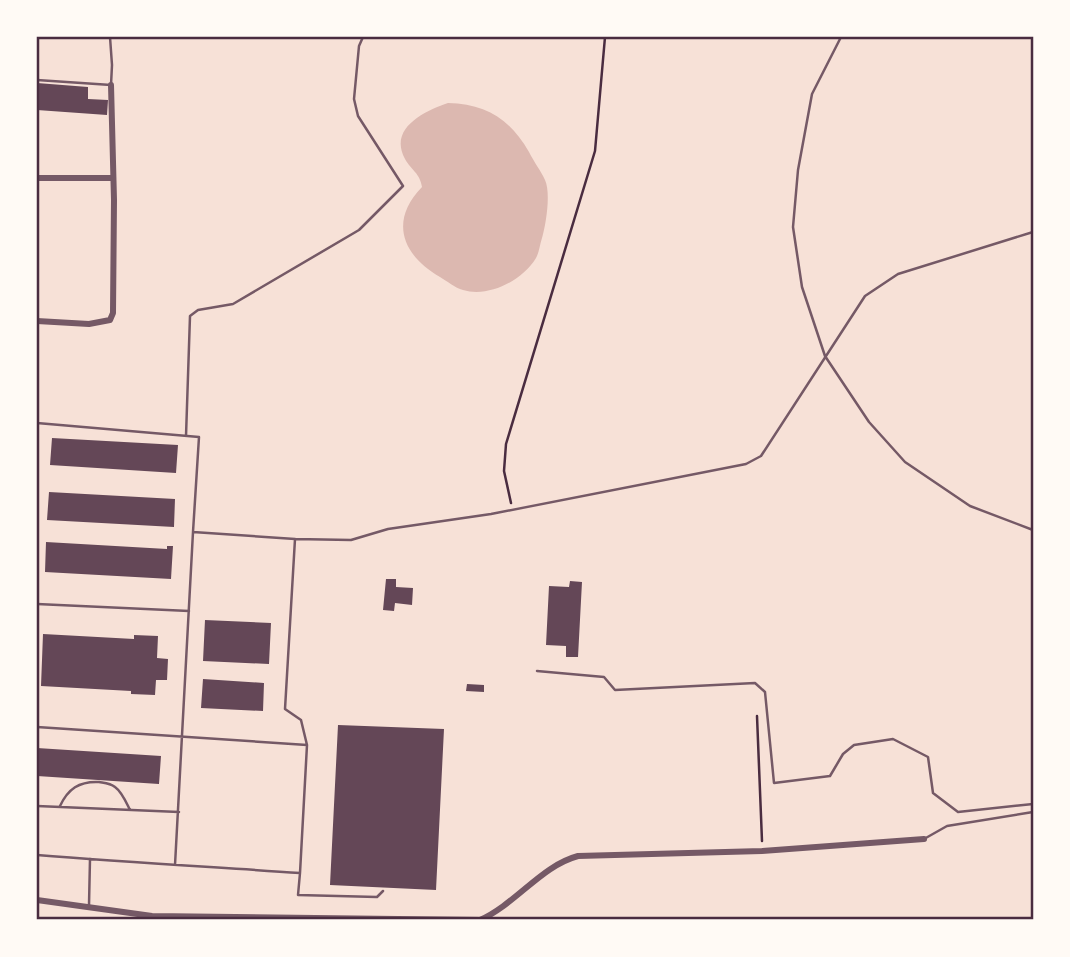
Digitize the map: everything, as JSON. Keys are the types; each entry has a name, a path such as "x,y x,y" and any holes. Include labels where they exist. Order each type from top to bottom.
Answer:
{"street":[{"path":"37,321 89,324 110,320 113,313 111,85"},
{"path":"37,178 113,178"},
{"path":"37,900 152,916 480,920 499,911 562,860 578,856 762,851 924,839"}],"lane":[{"path":"37,80 111,85 110,37"},
{"path":"186,436 190,316 198,310 233,304 359,230 403,186 358,116 354,99 359,46 363,37"},
{"path":"841,37 812,94 798,170 793,227 803,287 825,356 869,422 905,462 970,506 1033,530"},
{"path":"193,532 351,540 388,529 513,510 746,464 761,456 865,296 898,274 1033,232"},
{"path":"37,423 199,437 175,865"},
{"path":"295,539 285,709 301,720 307,746 298,895 361,898 377,897 383,891"},
{"path":"37,604 189,611"},
{"path":"537,671 604,677 615,690 755,683 765,692 774,783 830,776 843,754 854,745 893,739 928,757 933,793 958,811 1033,804"},
{"path":"37,727 307,746"},
{"path":"60,807 72,788 82,783 96,782 111,784 119,790 130,810"},
{"path":"37,806 179,811"},
{"path":"924,839 947,825 1033,812"},
{"path":"37,855 300,873"},
{"path":"89,908 90,859"}],"path":[{"path":"513,510 505,471 506,444 595,151 605,37"},
{"path":"757,716 762,851"}],"shaded area":[{"path":"448,103 474,106 505,122 522,140 547,186 544,232 536,258 514,280 494,289 473,292 454,286 417,258 404,236 406,212 422,187 405,159 401,138 405,130 420,116"}],"building":[{"path":"37,83 88,87 88,99 108,100 107,115 37,110"},
{"path":"52,438 178,445 176,473 50,465"},
{"path":"49,492 175,499 174,527 47,520"},
{"path":"46,542 167,549 167,546 173,546 171,579 45,572"},
{"path":"386,579 396,579 396,587 413,588 412,605 395,603 394,611 383,610"},
{"path":"570,581 582,582 578,657 566,657 566,646 546,645 549,586 569,587"},
{"path":"205,620 271,623 269,664 203,661"},
{"path":"43,634 134,639 134,635 158,636 157,658 168,659 167,680 156,680 155,695 41,686"},
{"path":"203,679 264,683 263,711 201,708"},
{"path":"467,684 484,685 484,692 466,691"},
{"path":"338,725 444,729 436,890 330,885"},
{"path":"37,748 161,756 159,784 37,776"}]}
